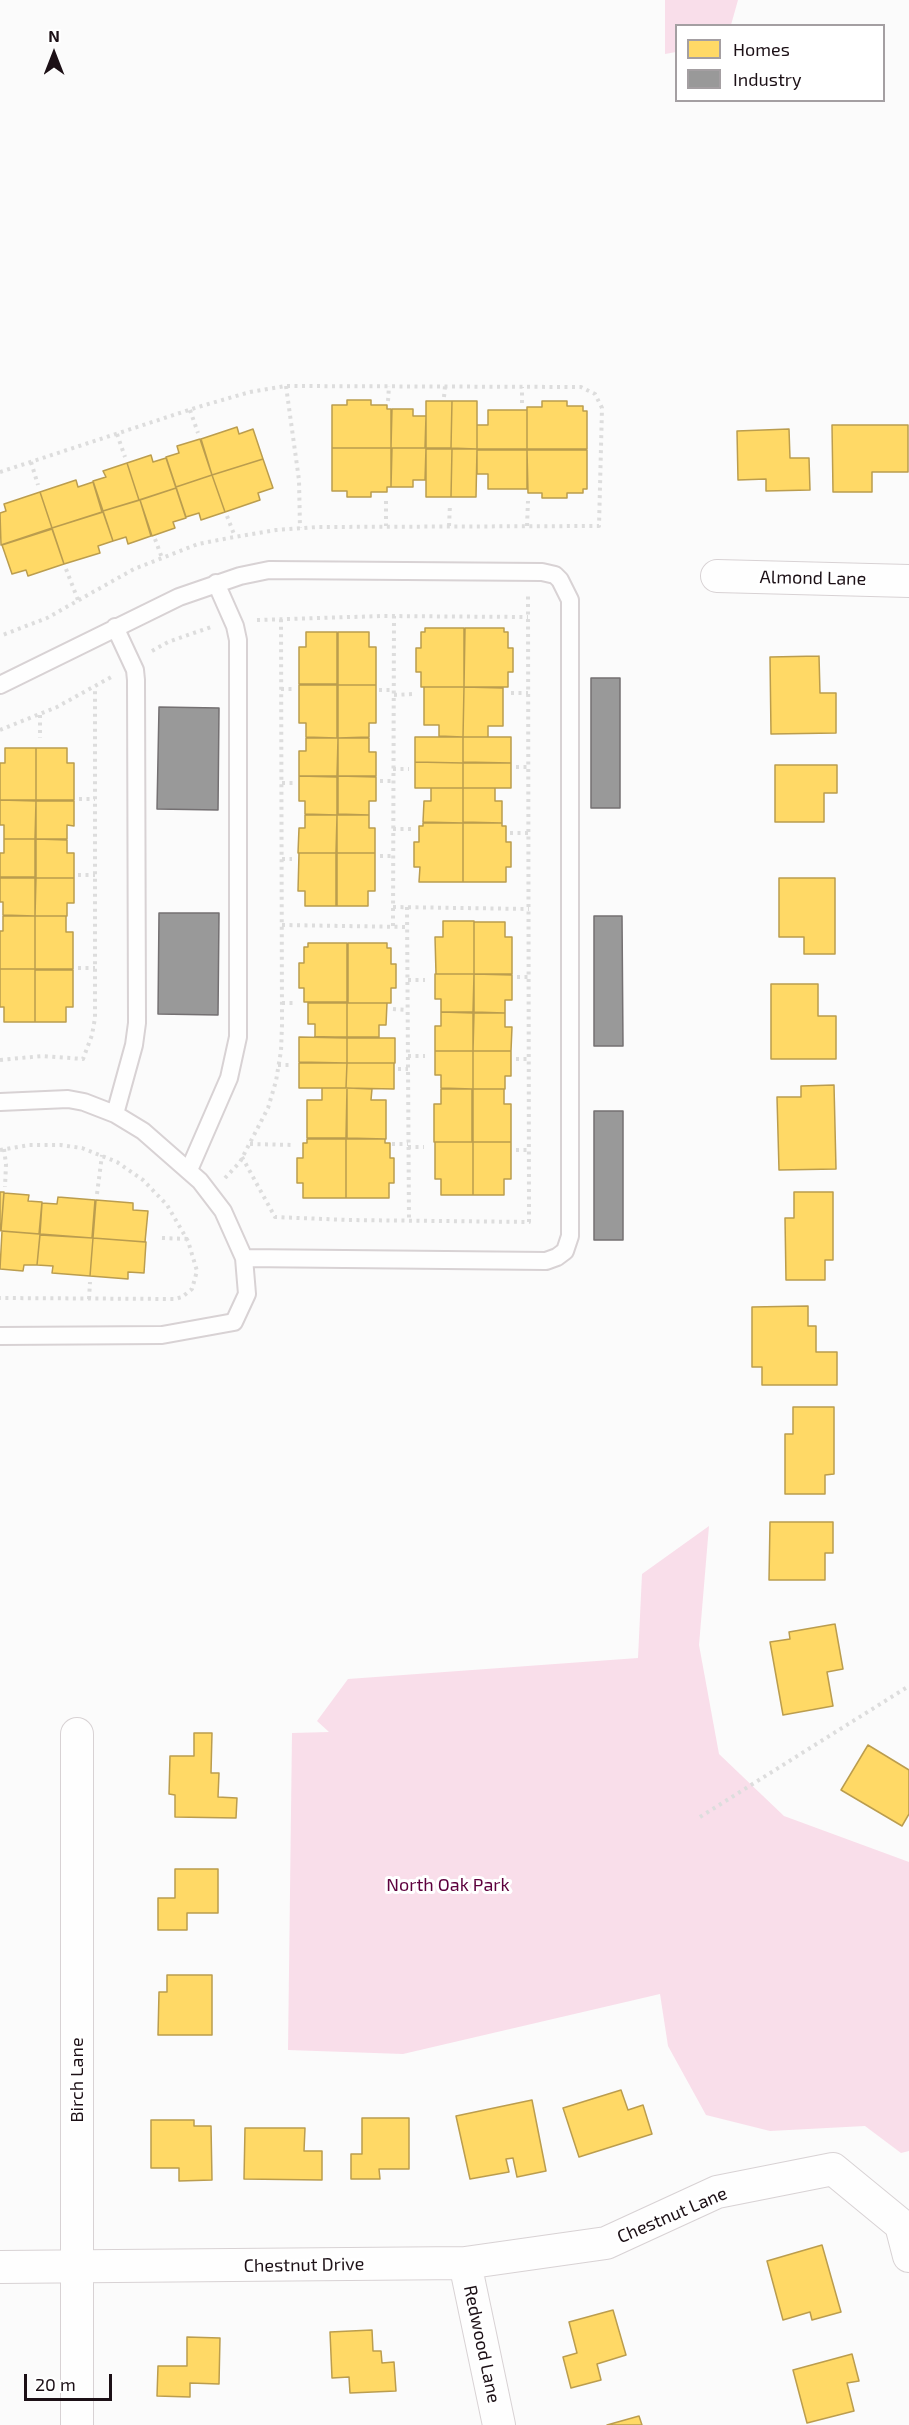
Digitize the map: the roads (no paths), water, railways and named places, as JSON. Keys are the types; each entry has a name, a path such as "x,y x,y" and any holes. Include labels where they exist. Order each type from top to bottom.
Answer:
{"street":[{"name":"Almond Lane","path":"717,576 909,581"},
{"name":"Birch Lane","path":"77,1734 77,2425"},
{"name":"Chestnut Lane","path":"606,2243 717,2192 833,2169 901,2225 909,2256"},
{"name":"Chestnut Drive","path":"0,2267 465,2264 606,2243"},
{"name":"Redwood Lane","path":"465,2264 499,2425"}],"lane":[{"path":"0,685 179,597 216,583 257,572 283,568 528,572 555,575 568,592 571,606 569,1241 562,1254 546,1261 244,1258"},
{"path":"189,1170 228,1078 238,1037 238,640 233,620 216,583"},
{"path":"115,627 132,662 136,680 137,1023 134,1045 115,1114"},
{"path":"0,1102 68,1099 84,1102 115,1114 143,1131 189,1170 223,1211 244,1258 248,1294 234,1322 162,1335 0,1336"}],"park label":[{"name":"North Oak Park","path":"448,1885"}]}
